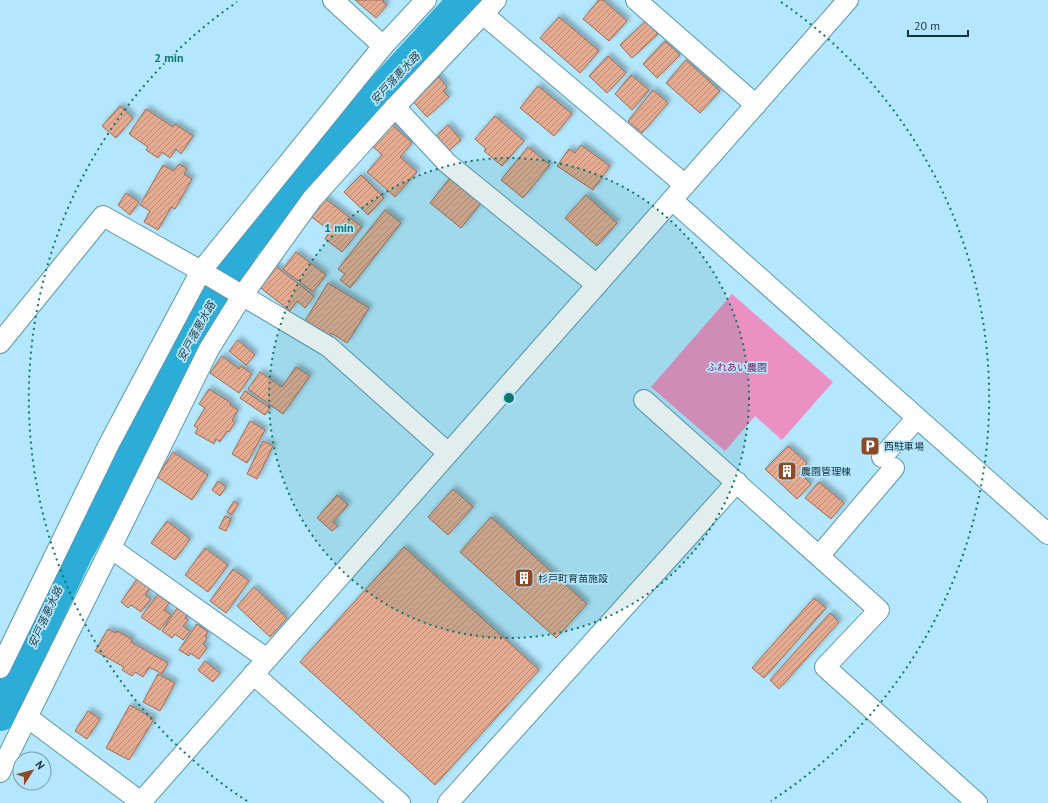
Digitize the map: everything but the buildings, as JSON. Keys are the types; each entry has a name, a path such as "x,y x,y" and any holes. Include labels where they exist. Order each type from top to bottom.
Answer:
{"street":[{"path":"333,0 383,46"},
{"path":"0,668 109,444 205,274 383,46 426,0"},
{"path":"0,772 112,549 209,350 239,294 312,199 395,107 496,0"},
{"path":"636,0 756,105"},
{"path":"27,717 141,802 848,0"},
{"path":"483,14 685,184"},
{"path":"395,107 447,163 597,285"},
{"path":"672,200 1048,534"},
{"path":"0,343 103,216 329,347 448,453"},
{"path":"644,400 879,610 825,667 977,803"},
{"path":"820,556 888,462 917,418"},
{"path":"448,803 736,482"},
{"path":"112,549 267,659"},
{"path":"253,674 400,803"}],"green space":[{"name":"ふれあい農園","path":"732,294 833,382 782,440 755,416 725,451 651,387"}],"waterway":[{"name":"安戸落悪水路","path":"0,713 74,554 243,244 467,0"}],"place":[{"name":"西駐車場","path":"870,446"},
{"name":"農園管理棟","path":"787,471"},
{"name":"杉戸町育苗施設","path":"524,578"}]}
